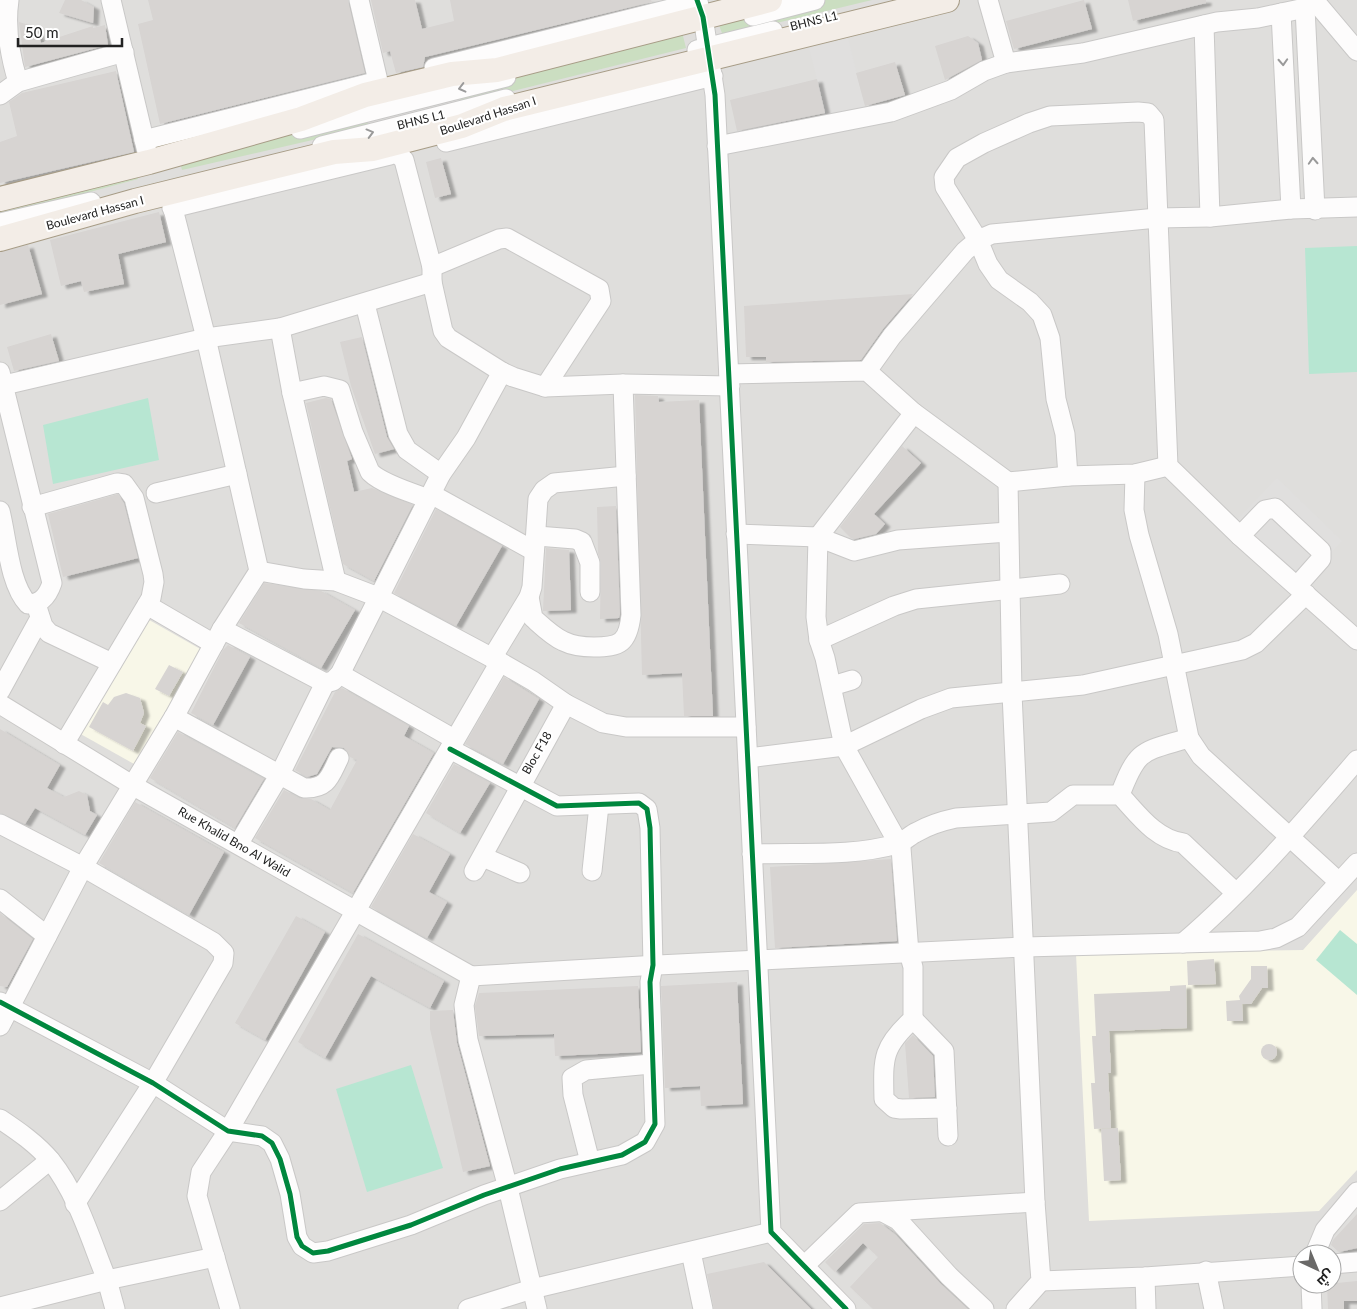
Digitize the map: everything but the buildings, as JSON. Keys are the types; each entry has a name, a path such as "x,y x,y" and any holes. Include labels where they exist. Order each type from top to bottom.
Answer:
{"main road":[{"path":"0,200 146,151 313,116 365,95 452,74 497,70 701,12 770,0"},
{"name":"Boulevard Hassan I","path":"0,239 170,201 334,152 394,149 459,133 504,109 710,60 947,0"}],"street":[{"path":"9,0 4,28 18,82"},
{"path":"112,0 146,151 378,81 701,12 710,60 717,146 771,1232 846,1309"},
{"path":"359,0 378,81"},
{"name":"BHNS L1","path":"0,205 701,12 815,0"},
{"name":"BHNS L1","path":"0,224 710,60 900,0"},
{"path":"988,0 1006,63"},
{"path":"717,146 891,112 952,90 984,71 1006,63 1083,53 1204,25 1281,13 1311,3"},
{"path":"1311,3 1357,51"},
{"path":"1311,3 1315,210"},
{"path":"1281,13 1291,209"},
{"path":"1204,25 1210,218"},
{"path":"0,95 18,82 124,52"},
{"path":"1068,476 1065,434 1056,399 1050,338 1042,315 1030,302 999,280 988,264 978,240 945,187 944,177 949,167 965,152 1050,116 1148,113 1154,120 1168,466 1240,536 1357,640"},
{"path":"394,149 404,160 432,275 443,331 448,338 512,377 545,387 729,380 867,371 914,413 1008,482 1068,476 1135,474 1168,466"},
{"path":"0,1026 5,1005 47,936 83,867 174,717 218,636 259,571 206,338 170,201"},
{"path":"867,371 892,336 965,251 978,240 1000,232 1158,218 1210,218 1291,209 1315,210 1357,207"},
{"path":"0,691 38,611 49,593 52,583 1,381 206,338 280,328 365,304 432,275 499,239 508,238 599,289 601,300 545,387"},
{"path":"365,304 395,414 398,434 407,450 441,474"},
{"path":"280,328 292,393 336,581"},
{"path":"239,844 378,597 441,474 466,438 502,372"},
{"path":"529,597 533,618 562,641 576,646 609,648 618,645 625,637 629,628 631,615 623,384"},
{"path":"292,393 324,386 340,390 353,432 370,472 374,476 401,489 430,496 536,544 575,539 582,542 590,564 590,592"},
{"path":"914,413 818,536 816,616 819,640 832,686 844,746 900,844 909,953 912,967 913,1019 886,1050 883,1073 884,1099 894,1108 947,1108"},
{"path":"156,493 237,474"},
{"path":"1135,474 1134,510 1139,535 1168,634 1189,738 1201,756 1339,882"},
{"path":"230,1309 197,1196 197,1183 209,1156 228,1131 452,744 529,597 532,587 536,544 538,499 554,483 626,476"},
{"path":"1008,482 1008,590 1012,693 1035,1202 1041,1281"},
{"path":"32,507 117,483 124,484 134,498 154,582 151,598 64,744"},
{"path":"748,758 844,746 944,700 1083,684 1250,647 1301,590 1321,559 1321,551 1275,508 1265,510 1240,536"},
{"path":"0,511 2,531 22,597 38,611 43,626 51,634 112,663"},
{"path":"736,534 818,536 854,551 898,540 1008,532"},
{"path":"259,571 296,578 336,581 378,597 496,660 593,719 614,726 746,727"},
{"path":"819,640 907,601 1060,584"},
{"path":"5,1005 153,1083 228,1131 262,1136 272,1143 277,1150 290,1194 297,1237 302,1246 313,1253 328,1251 410,1224 560,1170 622,1155 641,1146 649,1138 655,1124 651,1064 650,982 653,965 650,828 647,808 639,803 557,806 518,787 452,744 332,679 218,636 147,605"},
{"path":"832,686 852,680"},
{"name":"Rue Khalid Bno Al Walid","path":"0,704 132,785 471,976"},
{"name":"Bloc F18","path":"520,873 478,864 518,787 566,704"},
{"path":"174,717 304,788 321,786 328,779 339,758"},
{"path":"1120,795 1131,766 1144,752 1189,738"},
{"path":"1183,943 1210,920 1290,837 1357,760"},
{"path":"752,854 844,852 900,844 916,832 941,821 1053,811 1073,795 1120,795 1160,836 1183,843 1236,893"},
{"path":"592,871 599,805"},
{"path":"0,824 83,867 213,942 224,953 223,962 153,1083 75,1204"},
{"path":"536,1309 508,1188 468,1040 464,1005 471,976 756,960 1276,938 1298,927 1357,863"},
{"path":"0,899 47,936"},
{"path":"913,1019 944,1051 948,1136"},
{"path":"590,1162 573,1095 572,1078 575,1074 586,1070 651,1064"},
{"path":"0,1119 29,1139 50,1160 75,1204 107,1280 115,1309"},
{"path":"0,1201 50,1160"},
{"path":"1319,1244 1325,1230 1357,1192"},
{"path":"804,1266 843,1231 857,1214 1035,1202"},
{"path":"883,1212 898,1220 950,1276 984,1309"},
{"path":"468,1309 532,1289 771,1232"},
{"path":"691,1252 703,1309"},
{"path":"0,1308 107,1280 215,1257"},
{"path":"1342,1263 1357,1262"},
{"path":"1016,1309 1041,1281 1146,1277 1206,1271 1292,1267"},
{"path":"1206,1271 1214,1309"},
{"path":"1146,1277 1146,1309"},
{"path":"1311,1294 1312,1309"}],"shaded area":[{"path":"0,0 1357,0 1357,1309 0,1309"},
{"path":"848,38 866,111 827,121 809,48"},
{"path":"1277,478 1342,541 1301,584 1235,522"},
{"path":"144,617 202,650 134,764 77,732"},
{"path":"1357,890 1357,1170 1319,1211 1089,1221 1076,954 1303,950"}],"green space":[{"path":"817,0 872,0 723,36 719,25"},
{"path":"682,32 686,48 461,104 458,90"},
{"path":"365,113 369,127 182,170 179,159"},
{"path":"134,167 138,179 0,216 0,202"},
{"path":"1357,246 1357,372 1309,374 1305,248"},
{"path":"148,398 159,460 53,484 43,425"},
{"path":"1340,930 1357,944 1357,995 1316,960"},
{"path":"411,1065 443,1168 367,1192 336,1089"}],"cycle path":[{"path":"697,0 703,17 715,95 771,1232 846,1309"},
{"path":"0,1002 153,1083 228,1131 262,1136 272,1143 280,1159 290,1194 297,1237 302,1246 313,1253 328,1251 411,1225 484,1195 560,1169 622,1155 645,1142 655,1124 650,982 653,965 650,828 647,809 639,803 557,806 450,749"}]}
